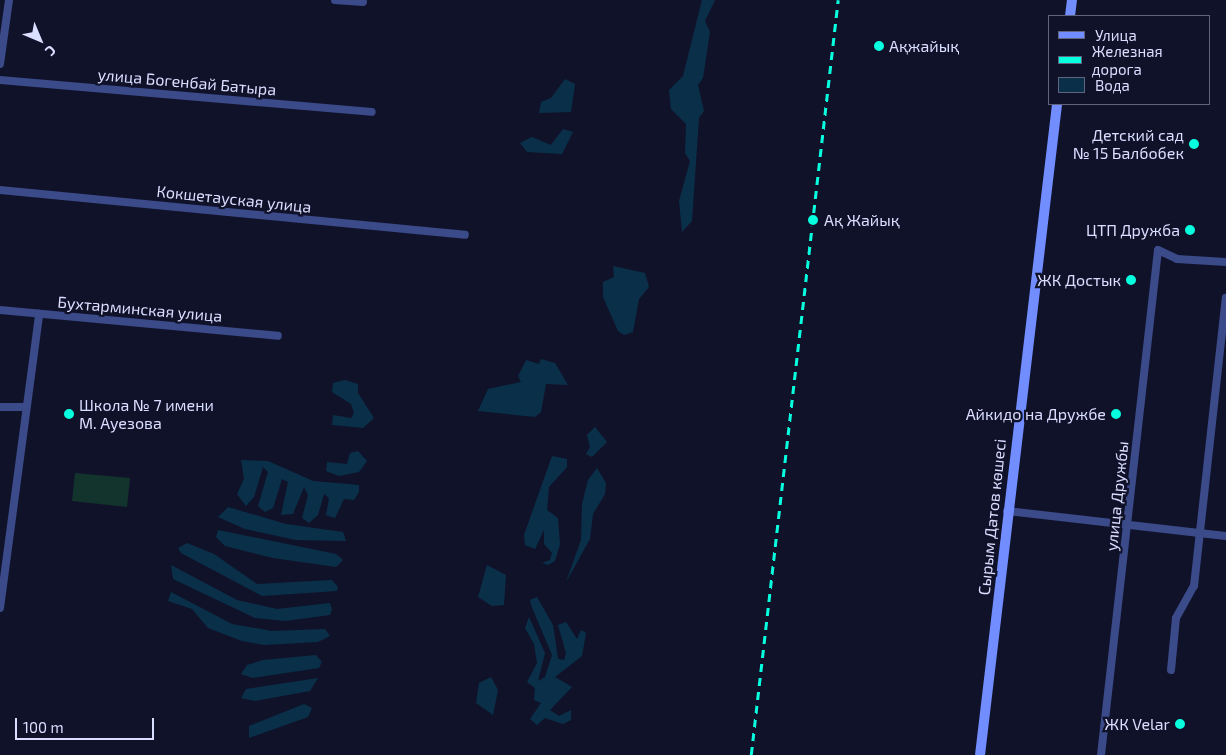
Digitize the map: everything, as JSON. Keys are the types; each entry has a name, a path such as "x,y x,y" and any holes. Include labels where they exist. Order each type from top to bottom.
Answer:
{"main road":[{"path":"1070,15 1072,0"},
{"name":"Сырым Датов көшесі","path":"980,755 1007,511 1057,105"}],"street":[{"path":"0,64 9,0"},
{"path":"335,0 363,2"},
{"name":"улица Богенбай Батыра","path":"0,80 372,112"},
{"name":"Кокшетауская улица","path":"0,190 465,235"},
{"name":"улица Дружбы","path":"1101,755 1158,250 1177,258 1226,262"},
{"path":"1171,670 1176,618 1194,586 1226,298"},
{"name":"Бухтарминская улица","path":"0,310 278,336"},
{"path":"0,608 24,407 39,314"},
{"path":"0,406 24,407"},
{"path":"1007,511 1226,536"}],"green space":[{"path":"75,473 130,478 127,507 72,501"}],"water":[{"path":"702,0 715,0 705,21 710,32 703,78 698,85 704,111 699,118 692,221 682,232 679,201 690,161 685,153 686,124 671,109 669,90 683,76"},
{"path":"565,79 575,84 571,112 539,113 541,102 551,98"},
{"path":"563,129 573,132 562,154 527,152 520,143 532,137 551,145"},
{"path":"613,266 645,273 649,287 639,299 633,332 624,335 618,331 603,297 603,282 614,277"},
{"path":"541,359 555,363 568,385 546,384 541,412 535,417 478,411 488,389 521,382 518,376 526,360 539,364"},
{"path":"345,380 358,384 358,393 374,418 363,428 332,425 333,415 351,418 354,413 351,404 332,392 333,383"},
{"path":"595,427 607,442 592,457 586,454 590,447 587,435"},
{"path":"358,451 367,461 359,472 339,476 326,471 327,462 347,464 350,453"},
{"path":"552,456 567,459 567,467 549,487 547,510 558,518 560,544 555,561 548,565 542,563 550,560 552,553 544,544 544,530 535,549 525,545 524,535"},
{"path":"241,460 268,461 313,481 359,485 359,492 354,500 344,499 335,518 326,515 329,498 324,494 318,515 309,523 302,518 308,495 304,487 293,514 281,515 288,482 282,479 273,508 265,512 258,506 268,472 263,467 254,497 246,506 237,494 244,479"},
{"path":"597,468 606,483 605,494 593,514 590,539 566,582 581,540 582,504 588,480"},
{"path":"228,507 286,524 343,532 346,541 296,540 245,529 218,517"},
{"path":"218,530 336,554 343,560 336,567 273,558 225,546 216,537"},
{"path":"187,543 214,554 257,584 332,580 338,587 337,591 262,596 181,553 178,548"},
{"path":"171,565 237,600 277,609 330,603 332,609 330,615 285,621 255,618 173,579"},
{"path":"487,565 506,575 504,605 492,606 478,597"},
{"path":"171,592 232,624 272,631 325,629 330,636 318,642 264,645 242,641 208,628 192,609 168,601"},
{"path":"537,597 553,625 558,659 564,660 566,653 558,625 566,622 577,639 581,630 586,633 582,656 555,677 572,687 550,710 559,716 571,710 571,720 563,724 545,718 537,725 530,719 541,703 534,700 535,688 527,682 537,663 534,644 525,628 529,617 545,653 538,681 545,677 552,655 531,605 530,600"},
{"path":"316,655 322,662 319,668 253,678 241,674 247,665 263,660"},
{"path":"491,677 498,690 493,715 476,703 479,683"},
{"path":"318,678 310,691 255,701 241,698 246,689"},
{"path":"304,704 312,708 308,717 249,738 249,726"}],"railway":[{"path":"751,755 838,0"}],"place":[{"name":"Ақжайық","path":"879,46"},
{"name":"Детский сад № 15 Балбобек","path":"1194,144"},
{"name":"Ақ Жайық","path":"813,220"},
{"name":"ЦТП Дружба","path":"1190,230"},
{"name":"ЖК Достык","path":"1131,280"},
{"name":"Школа № 7 имени М. Ауезова","path":"69,414"},
{"name":"Айкидо на Дружбе","path":"1116,414"},
{"name":"ЖК Velar","path":"1180,724"}]}
